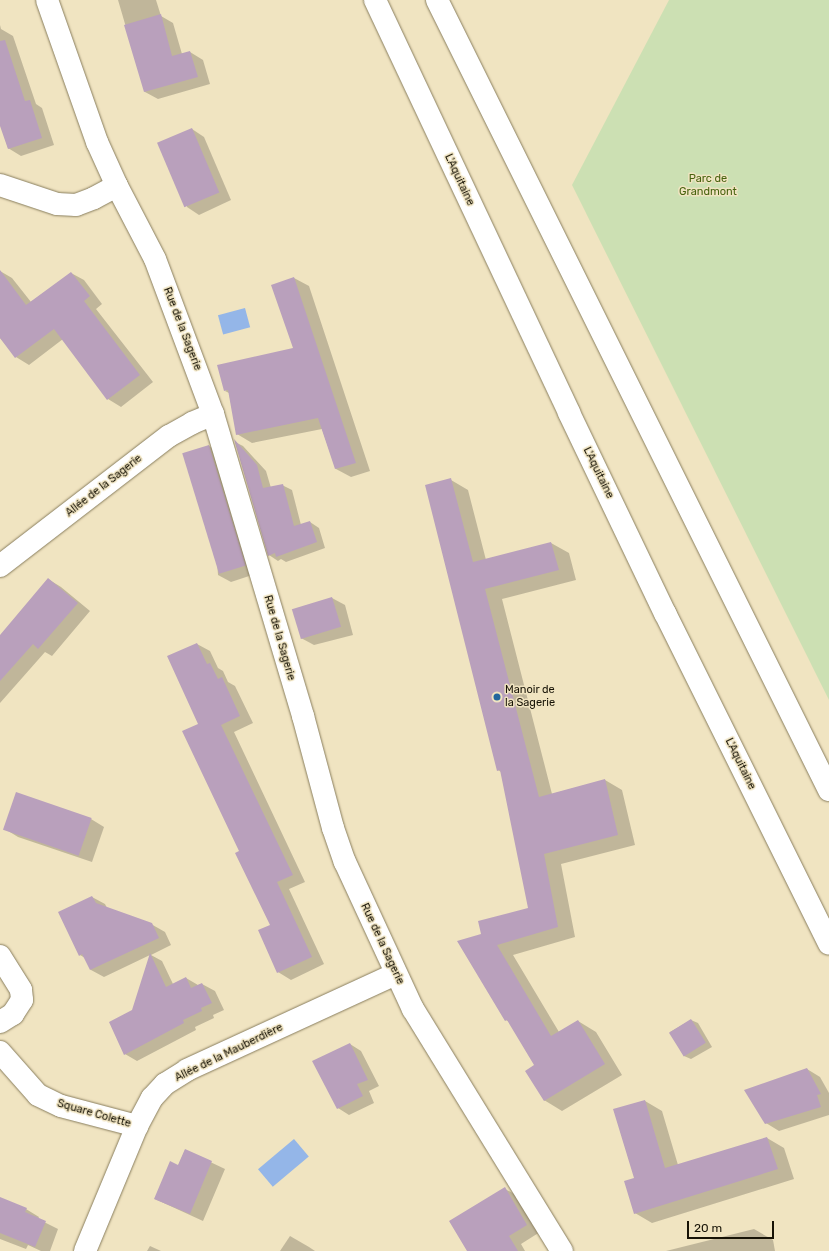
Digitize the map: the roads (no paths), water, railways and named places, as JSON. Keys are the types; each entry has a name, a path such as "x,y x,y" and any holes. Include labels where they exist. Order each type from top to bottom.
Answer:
{"main road":[{"name":"Rue de la Sagerie","path":"47,0 97,142 117,186 156,259 213,414 303,716 333,828 345,862 413,1009 562,1251"},
{"name":"L'Aquitaine","path":"375,0 638,556 829,943"},
{"path":"437,0 829,790"},
{"path":"0,185 57,204 76,205 94,198 117,186"},
{"name":"Allée de la Sagerie","path":"0,566 169,436 192,422 213,414"},
{"path":"0,956 21,990 22,1000 13,1014 0,1022"},
{"name":"Allée de la Mauberdière","path":"85,1251 137,1126 152,1098 166,1084 187,1070 396,974"},
{"name":"Square Colette","path":"0,1052 38,1095 61,1106 137,1126"}],"water":[{"path":"245,308 250,327 223,335 218,315"},
{"path":"294,1139 309,1157 273,1187 258,1169"}],"place":[{"name":"Manoir de la Sagerie","path":"497,697"}],"park label":[{"name":"Parc de Grandmont","path":"708,186"}]}
